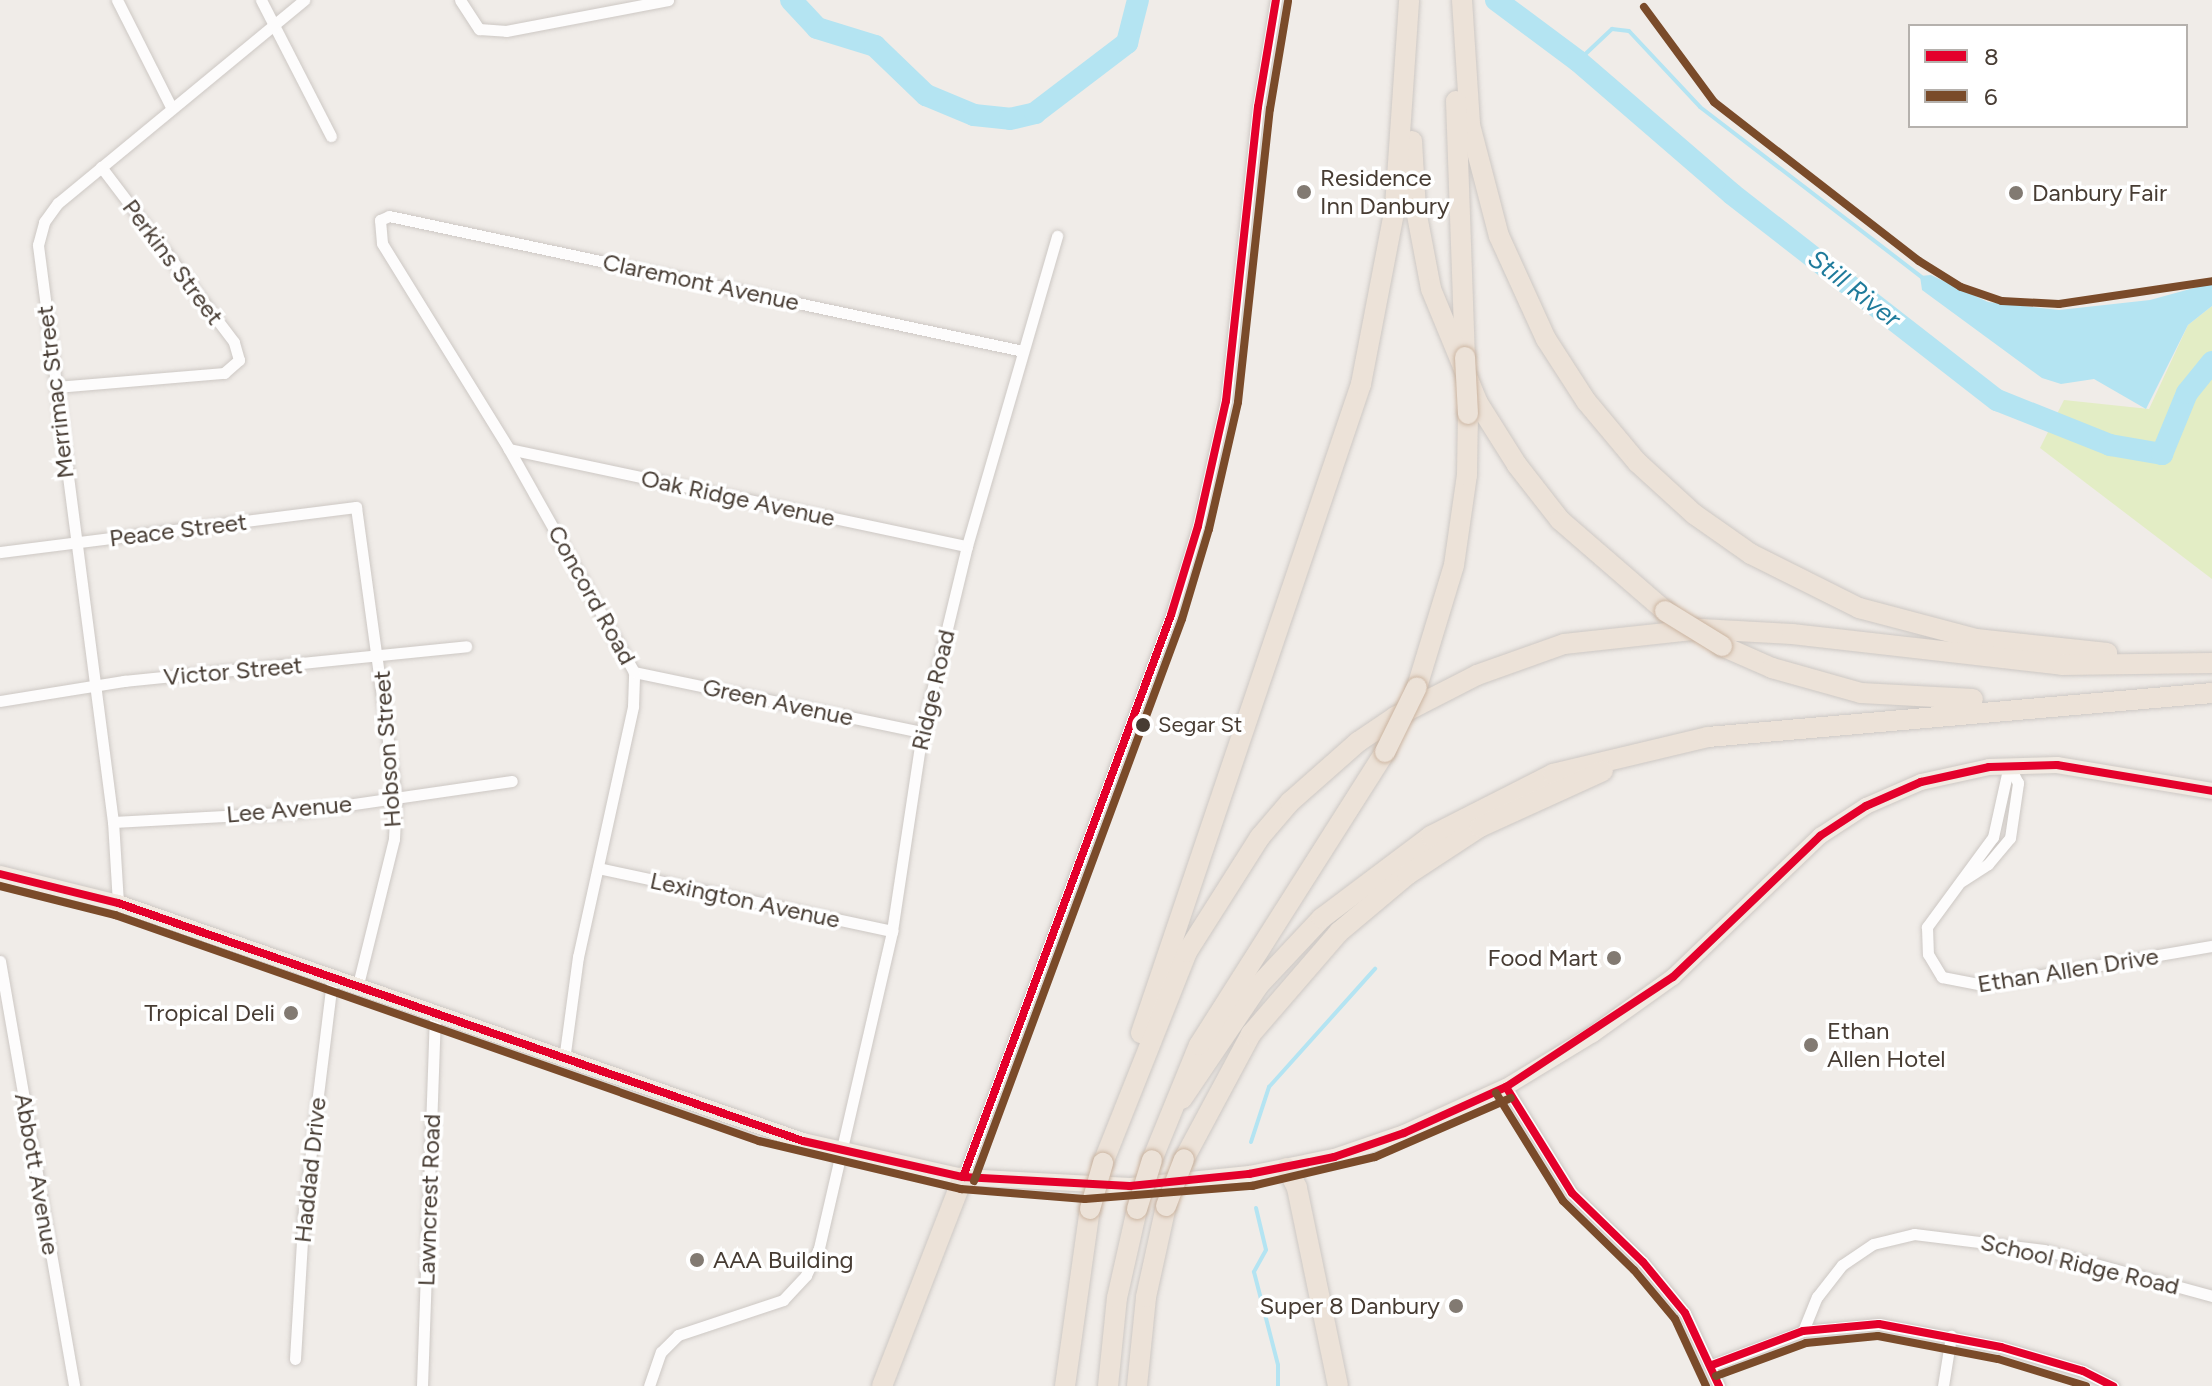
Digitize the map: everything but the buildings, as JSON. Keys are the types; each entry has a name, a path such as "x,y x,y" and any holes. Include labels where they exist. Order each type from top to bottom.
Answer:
{"highway":[{"path":"1410,0 1413,177 1421,247 1437,310 1462,369 1496,434 1545,502 1612,571 1665,611 1722,646 1802,678 1891,697 2212,691"},
{"path":"1182,1099 1199,1045 1385,752 1417,687 1454,565 1468,414 1460,0"},
{"path":"1067,1386 1070,1341 1090,1209 1103,1163 1155,987 1349,427 1388,251 1409,60"},
{"path":"1460,88 1499,236 1546,339 1620,442 1665,489 1713,528 1822,593 1923,628 2063,651 2210,654"},
{"path":"1103,1163 1187,952 1260,837 1290,802 1358,742 1395,717 1477,675 1564,644 1701,629 1792,634 2062,665 2210,654"},
{"path":"1108,1386 1117,1298 1137,1209 1152,1160 1182,1099 1259,985 1301,936 1431,836 1509,793 1599,759 1708,737 2212,691"},
{"path":"1137,1386 1146,1297 1166,1206 1184,1159 1230,1066 1278,998 1339,932 1444,849 1516,807 1604,771 1707,743 1818,726"},
{"path":"1287,1168 1286,1191 1326,1386"},
{"path":"1287,1168 1297,1188 1338,1386"},
{"path":"882,1386 963,1177"},
{"path":"896,1386 963,1203 963,1177"}],"main road":[{"path":"0,874 118,903 718,1115 844,1152 963,1177 1130,1186 1287,1168 1382,1142 1506,1087 1593,1034 1673,977 1800,852 1841,821 1921,782 2009,765 2092,768 2212,791"}],"street":[{"path":"117,0 171,107"},
{"path":"261,0 270,25 331,136"},
{"name":"Merrimac Street","path":"118,903 113,822 73,543 38,245 44,222 58,203 304,0"},
{"path":"460,0 479,29 506,31 668,0"},
{"path":"963,1177 1171,615 1198,526 1226,401 1258,107 1276,0"},
{"name":"Perkins Street","path":"56,387 224,373 239,360 234,342 101,167"},
{"name":"Claremont Avenue","path":"380,220 389,216 1023,351"},
{"name":"Concord Road","path":"380,220 382,243 509,449 634,672 633,706 598,868 564,1060"},
{"name":"Ridge Road","path":"649,1386 661,1352 678,1335 783,1300 806,1275 844,1152 892,931 922,732 967,546 1057,236"},
{"name":"Oak Ridge Avenue","path":"509,449 967,546"},
{"name":"Peace Street","path":"0,552 356,507"},
{"name":"Hobson Street","path":"356,507 381,657 396,799 394,839 357,989"},
{"name":"Victor Street","path":"0,701 466,646"},
{"name":"Green Avenue","path":"634,672 922,732"},
{"name":"Ethan Allen Drive","path":"2009,765 1997,828 1962,881 1933,913 1925,940 1938,973 1961,985 2212,946"},
{"name":"Lee Avenue","path":"113,822 299,812 512,781"},
{"name":"Lexington Avenue","path":"598,868 892,931"},
{"name":"Abbott Avenue","path":"0,961 74,1386"},
{"name":"Haddad Drive","path":"295,1359 304,1209 332,981"},
{"name":"Lawncrest Road","path":"422,1386 435,1014"},
{"path":"1506,1087 1572,1193 1666,1287 1712,1365 1719,1386"},
{"name":"School Ridge Road","path":"1803,1331 1817,1297 1842,1265 1873,1244 1914,1234 2044,1250 2212,1296"},
{"path":"1712,1365 1803,1331 1879,1324 1951,1336 2083,1371 2113,1386"},
{"path":"1943,1386 1951,1336"}],"green space":[{"path":"2212,306 2212,579 2040,448 2064,400 2149,409 2188,325"}],"water":[{"path":"1931,275 1988,302 2059,310 2150,300 2212,283 2212,306 2188,325 2146,409 2094,379 2061,384 2042,378 1922,290 1920,276"}],"waterway":[{"name":"Still River","path":"791,0 817,28 875,46 926,95 974,115 1010,119 1035,113 1127,43 1138,0"},
{"name":"Still River","path":"1496,0 1578,61 1732,194 1997,400 2110,445 2162,454 2187,393 2212,362"},
{"path":"1578,61 1612,29 1629,31 1700,107 1923,278"},
{"path":"1251,1142 1269,1087 1375,969"},
{"path":"1256,1208 1266,1250 1254,1272 1278,1365 1278,1386"}],"transit line":[{"name":"8","path":"963,1177 1171,615 1198,526 1226,401 1258,107 1276,0"},
{"name":"6","path":"974,1181 1182,619 1209,529 1238,402 1270,109 1288,2"},
{"name":"6","path":"1644,7 1714,102 1919,261 1961,287 2002,301 2059,304 2212,281"},
{"name":"8","path":"0,874 118,903 803,1141 963,1177 1130,1186 1249,1174 1334,1157 1404,1133 1506,1087 1673,977 1820,836 1866,806 1921,782 1989,767 2057,765 2212,791"},
{"name":"6","path":"0,886 115,915 759,1141 961,1189 1085,1199 1252,1186 1375,1157 1511,1098"},
{"name":"8","path":"1506,1087 1572,1193 1643,1262 1685,1313 1719,1386"},
{"name":"6","path":"1496,1093 1563,1201 1634,1270 1675,1319 1706,1386"},
{"name":"8","path":"1712,1365 1803,1331 1879,1324 2001,1347 2083,1371 2113,1386"},
{"name":"6","path":"1716,1376 1806,1343 1878,1336 1998,1359 2086,1386"}],"place":[{"name":"Residence Inn Danbury","path":"1304,192"},
{"name":"Danbury Fair","path":"2016,193"},
{"name":"Segar St","path":"1143,725"},
{"name":"Food Mart","path":"1614,958"},
{"name":"Tropical Deli","path":"291,1013"},
{"name":"Ethan Allen Hotel","path":"1811,1045"},
{"name":"AAA Building","path":"697,1260"},
{"name":"Super 8 Danbury","path":"1456,1306"}]}
